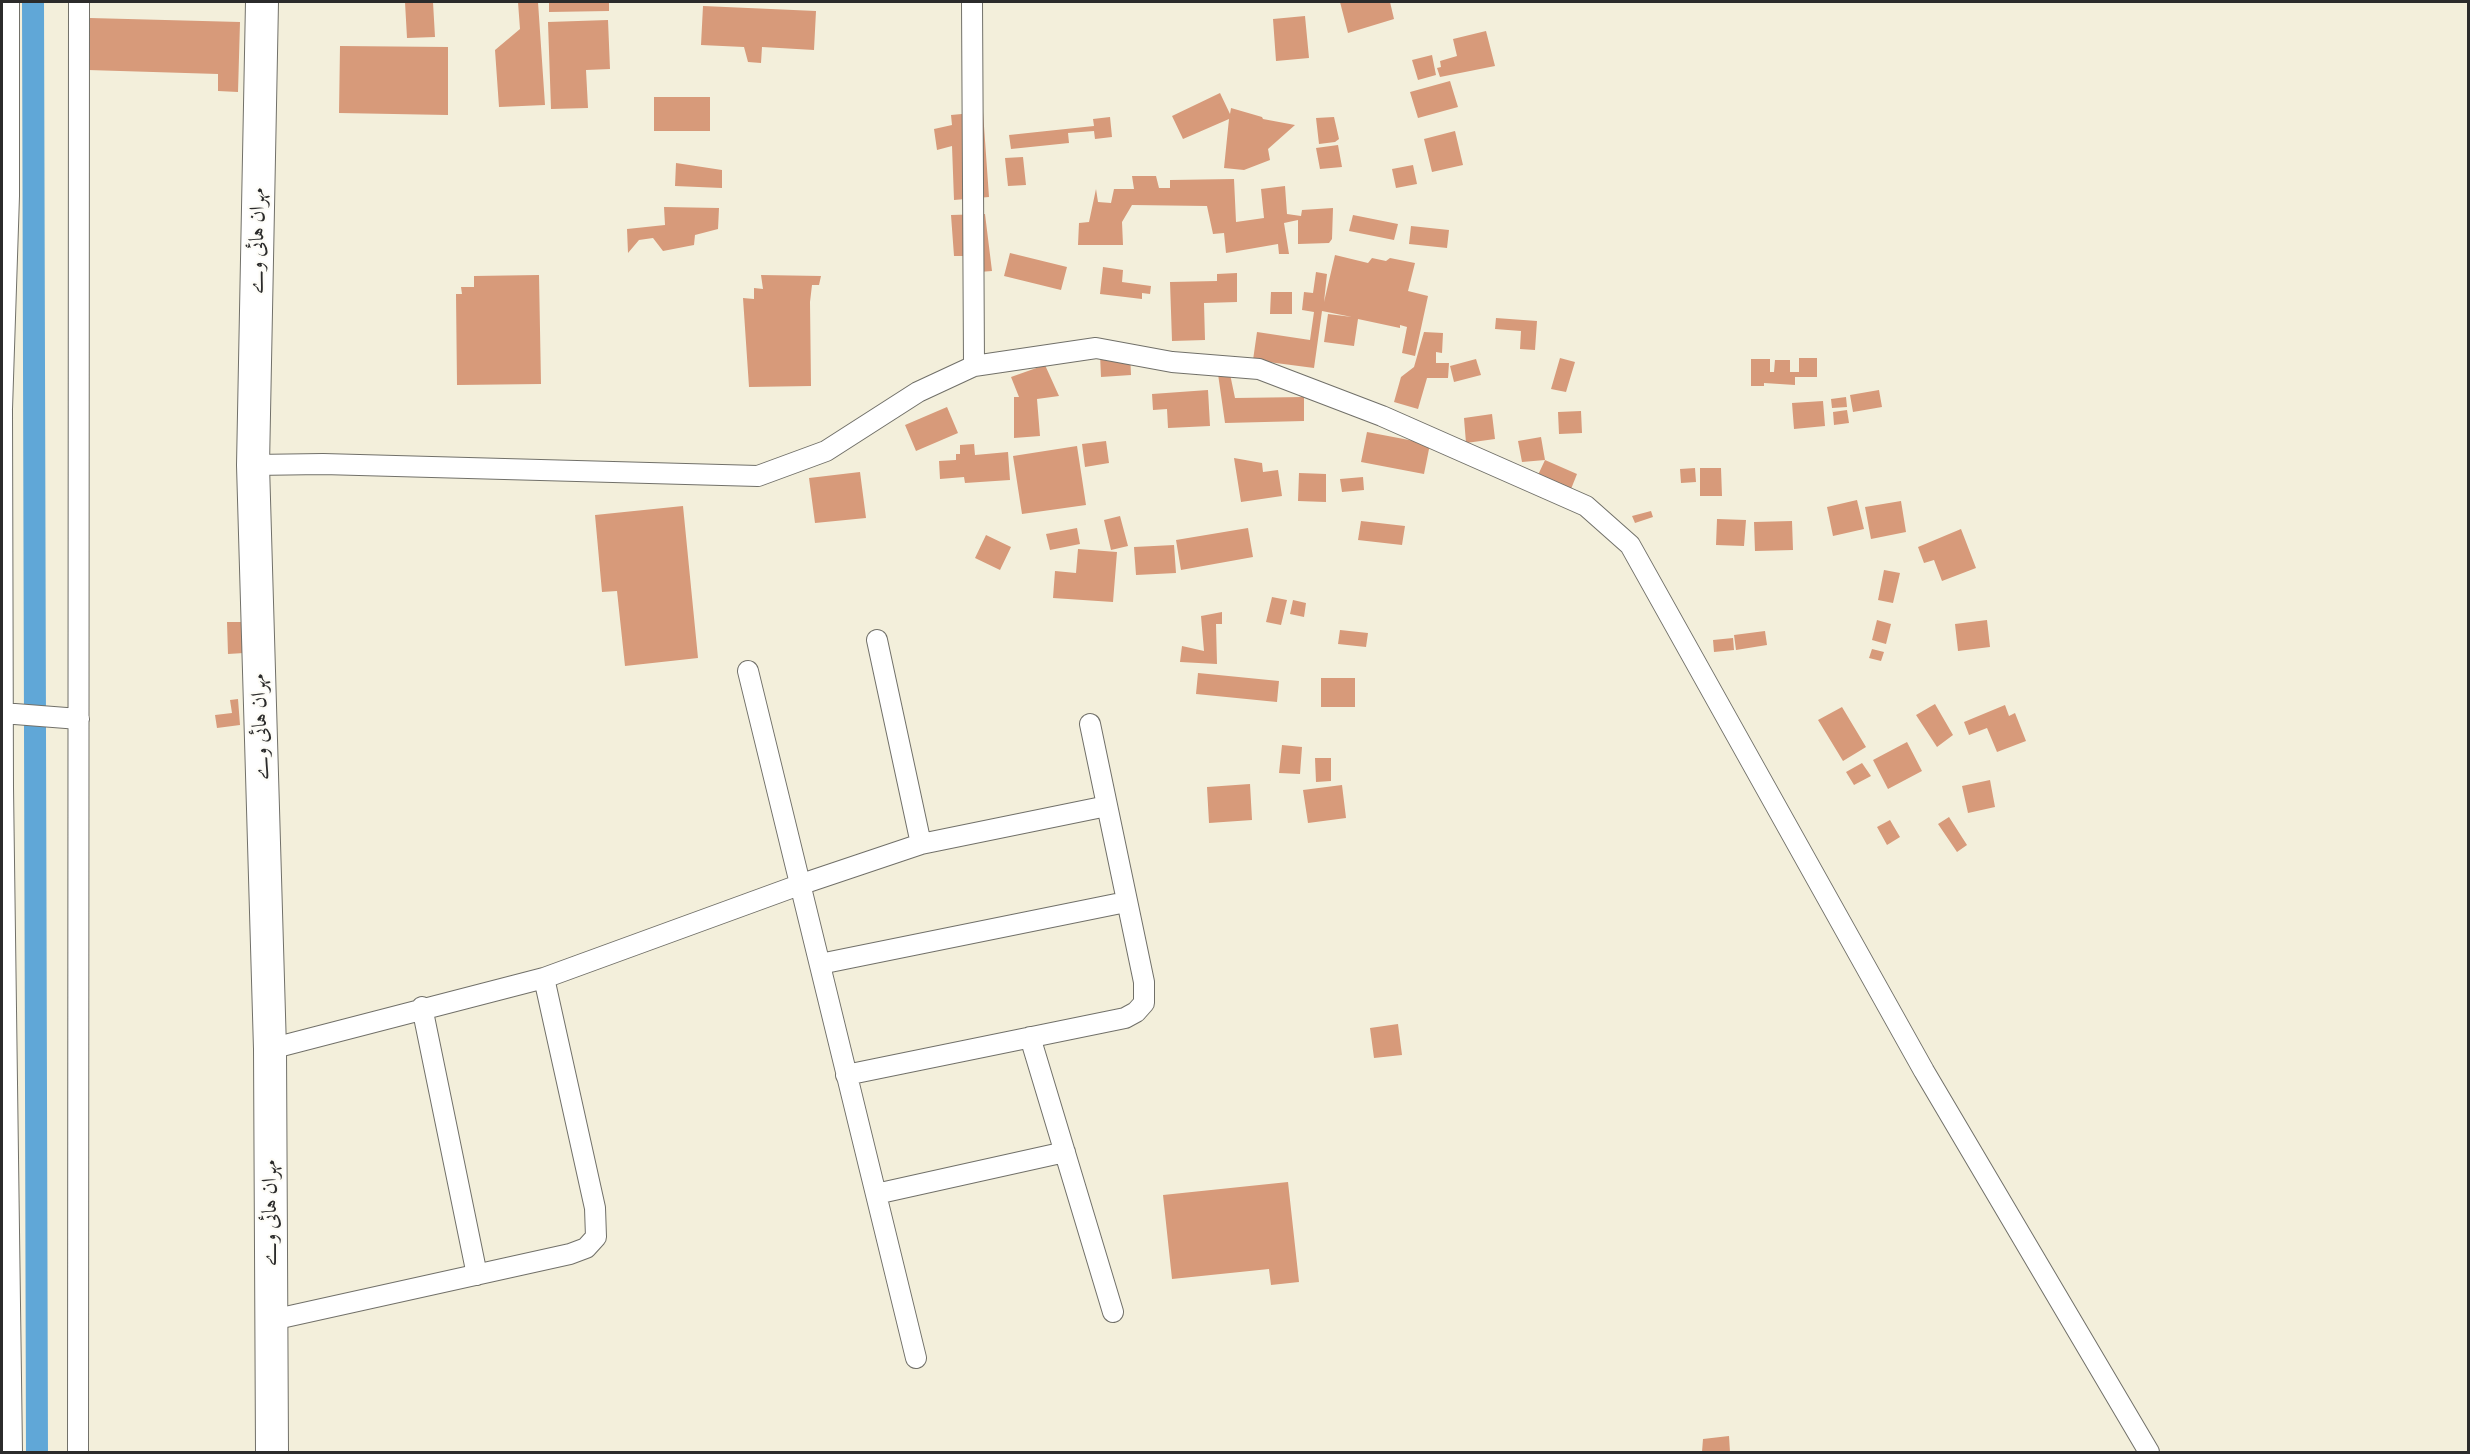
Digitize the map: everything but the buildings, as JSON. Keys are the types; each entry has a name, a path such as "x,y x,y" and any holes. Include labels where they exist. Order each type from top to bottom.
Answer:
{"main road":[{"name":"مہران ہائی وے","path":"262,2 253,465 270,1048 272,1452"}],"street":[{"path":"9,2 9,196 2,409 2,630 9,714 3,853 5,1136 12,1452"},
{"path":"78,1452 79,2"},
{"path":"972,2 974,366"},
{"path":"253,465 323,464 758,476 826,451 918,392 974,366 1096,348 1172,362 1259,369 1391,420 1586,506 1630,545 1924,1071 2149,1452"},
{"path":"877,639 921,844"},
{"path":"748,671 916,1358"},
{"path":"9,714 78,719"},
{"path":"846,1075 1125,1018 1136,1012 1144,1003 1144,982 1090,724"},
{"path":"270,1048 422,1007 543,978 799,885 921,844 1107,806"},
{"path":"820,964 1126,902"},
{"path":"272,1320 570,1254 586,1248 596,1237 595,1208 543,978"},
{"path":"422,1007 477,1275"},
{"path":"1030,1037 1113,1312"},
{"path":"876,1194 1065,1152"}],"waterway":[{"path":"33,2 37,1452"}]}
